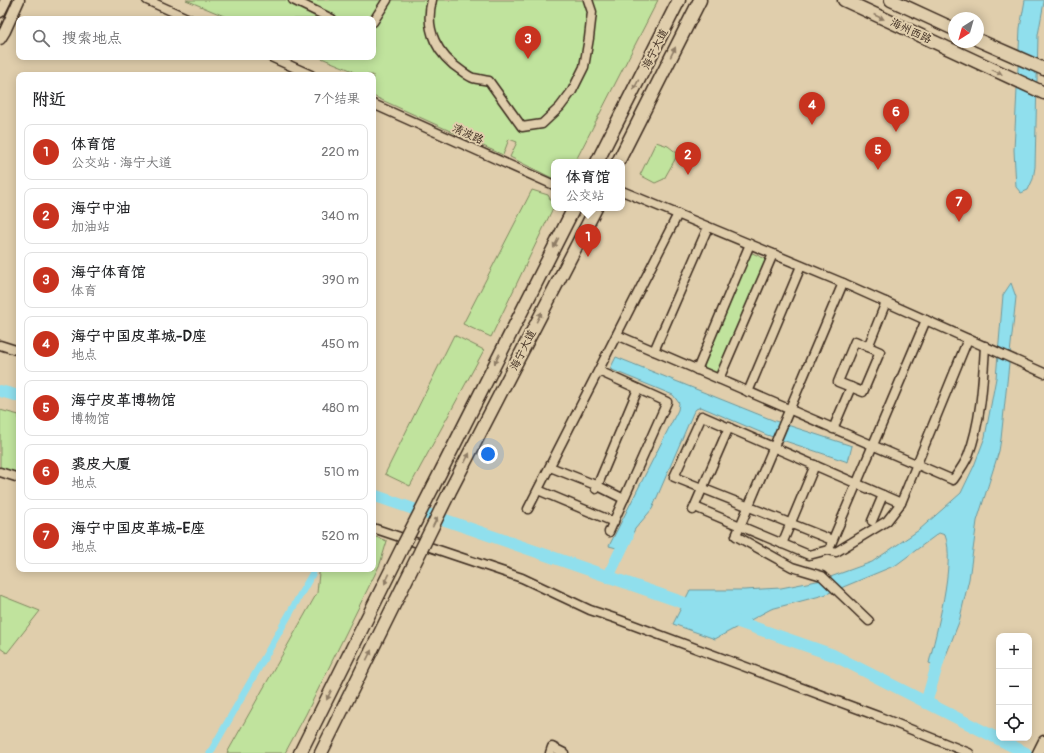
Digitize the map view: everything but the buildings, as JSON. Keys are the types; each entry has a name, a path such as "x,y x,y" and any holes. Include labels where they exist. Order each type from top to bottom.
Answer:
{"highway":[{"name":"海宁大道","path":"599,159 679,0"},
{"path":"697,4 705,0"},
{"name":"海州西路","path":"844,0 1043,93"},
{"name":"海州西路","path":"891,0 948,26"},
{"name":"海宁大道","path":"620,159 697,4"},
{"path":"984,43 1044,69"},
{"name":"海宁大道","path":"300,753 432,487 572,211"},
{"name":"海宁大道","path":"321,753 421,550 594,211"}],"main road":[{"path":"0,12 6,0"},
{"path":"0,40 19,0"},
{"path":"1038,753 1044,741"}],"street":[{"path":"147,0 182,16"},
{"path":"294,0 326,16"},
{"path":"376,17 387,0"},
{"path":"432,0 430,28 436,46 453,66 472,78 489,81 522,127 542,124 560,107 572,91 584,67 592,12 588,0"},
{"path":"278,60 304,72"},
{"name":"清波路","path":"376,105 551,184"},
{"path":"625,192 843,283 1044,373"},
{"path":"528,509 678,214"},
{"path":"654,351 708,227"},
{"path":"697,370 750,244"},
{"path":"719,379 773,254"},
{"path":"748,392 801,266"},
{"path":"843,283 736,536 792,567 822,576 869,621"},
{"path":"868,347 886,302"},
{"path":"828,550 926,320"},
{"path":"617,335 748,392 788,413 833,429 953,480 967,457 977,423 987,347"},
{"path":"729,427 694,508 809,555 828,550 836,552 887,522 901,503 968,339"},
{"path":"855,341 868,347 880,352 863,392 838,382 855,341"},
{"path":"0,345 16,350"},
{"path":"599,371 667,402 609,532"},
{"path":"833,429 851,387"},
{"path":"597,487 638,389"},
{"path":"832,540 674,477 702,416 901,503"},
{"path":"782,544 815,465"},
{"path":"550,467 624,499"},
{"path":"0,472 16,477"},
{"path":"538,490 614,522"},
{"path":"872,521 883,495"},
{"path":"376,529 522,578 590,610 880,717 969,753"},
{"path":"551,750 564,753"}],"green space":[{"path":"186,0 658,0 577,159 551,159 551,178 510,157 517,142 509,139 503,155 376,97 376,72 353,72 326,60 376,60 376,16 224,16"},
{"path":"656,142 668,146 678,154 664,179 655,183 640,175"},
{"path":"532,190 548,195 551,200 552,211 491,337 463,324"},
{"path":"750,252 768,260 718,376 701,368"},
{"path":"454,335 484,350 410,486 385,474"},
{"path":"0,410 16,414 16,472 0,468"},
{"path":"376,537 387,541 380,564 306,714 285,753 227,753 317,593 319,573 376,572"},
{"path":"0,595 40,611 7,653 0,648"}],"water":[{"path":"1025,0 1044,0 1044,2 1038,35 1035,167 1033,179 1028,190 1021,193 1016,187 1014,150 1020,28"},
{"path":"1011,283 1016,297 999,451 977,521 969,579 959,622 941,668 929,663 947,580 948,547 945,535 939,533 896,565 824,595 771,609 715,639 673,624 690,590 781,588 822,580 872,562 919,530 961,493 974,466 985,437 996,378 1003,295"},
{"path":"616,357 775,421 852,446 848,462 767,435 701,407 696,409 693,413 652,509 635,529 624,550 609,546 678,410 679,403 673,395 610,369"}],"waterway":[{"path":"0,391 16,395"},
{"path":"376,496 699,608"},
{"path":"608,577 628,535"},
{"path":"210,753 313,572"},
{"path":"727,618 833,655 1026,753"},
{"path":"926,703 941,652"}],"place":[{"name":"海宁体育馆","path":"528,59"},
{"name":"海宁中国皮革城-D座","path":"812,125"},
{"name":"裘皮大厦","path":"896,132"},
{"name":"海宁皮革博物馆","path":"878,170"},
{"name":"海宁中油","path":"688,175"},
{"name":"海宁中国皮革城-E座","path":"959,222"},
{"name":"体育馆","path":"588,257"}]}
